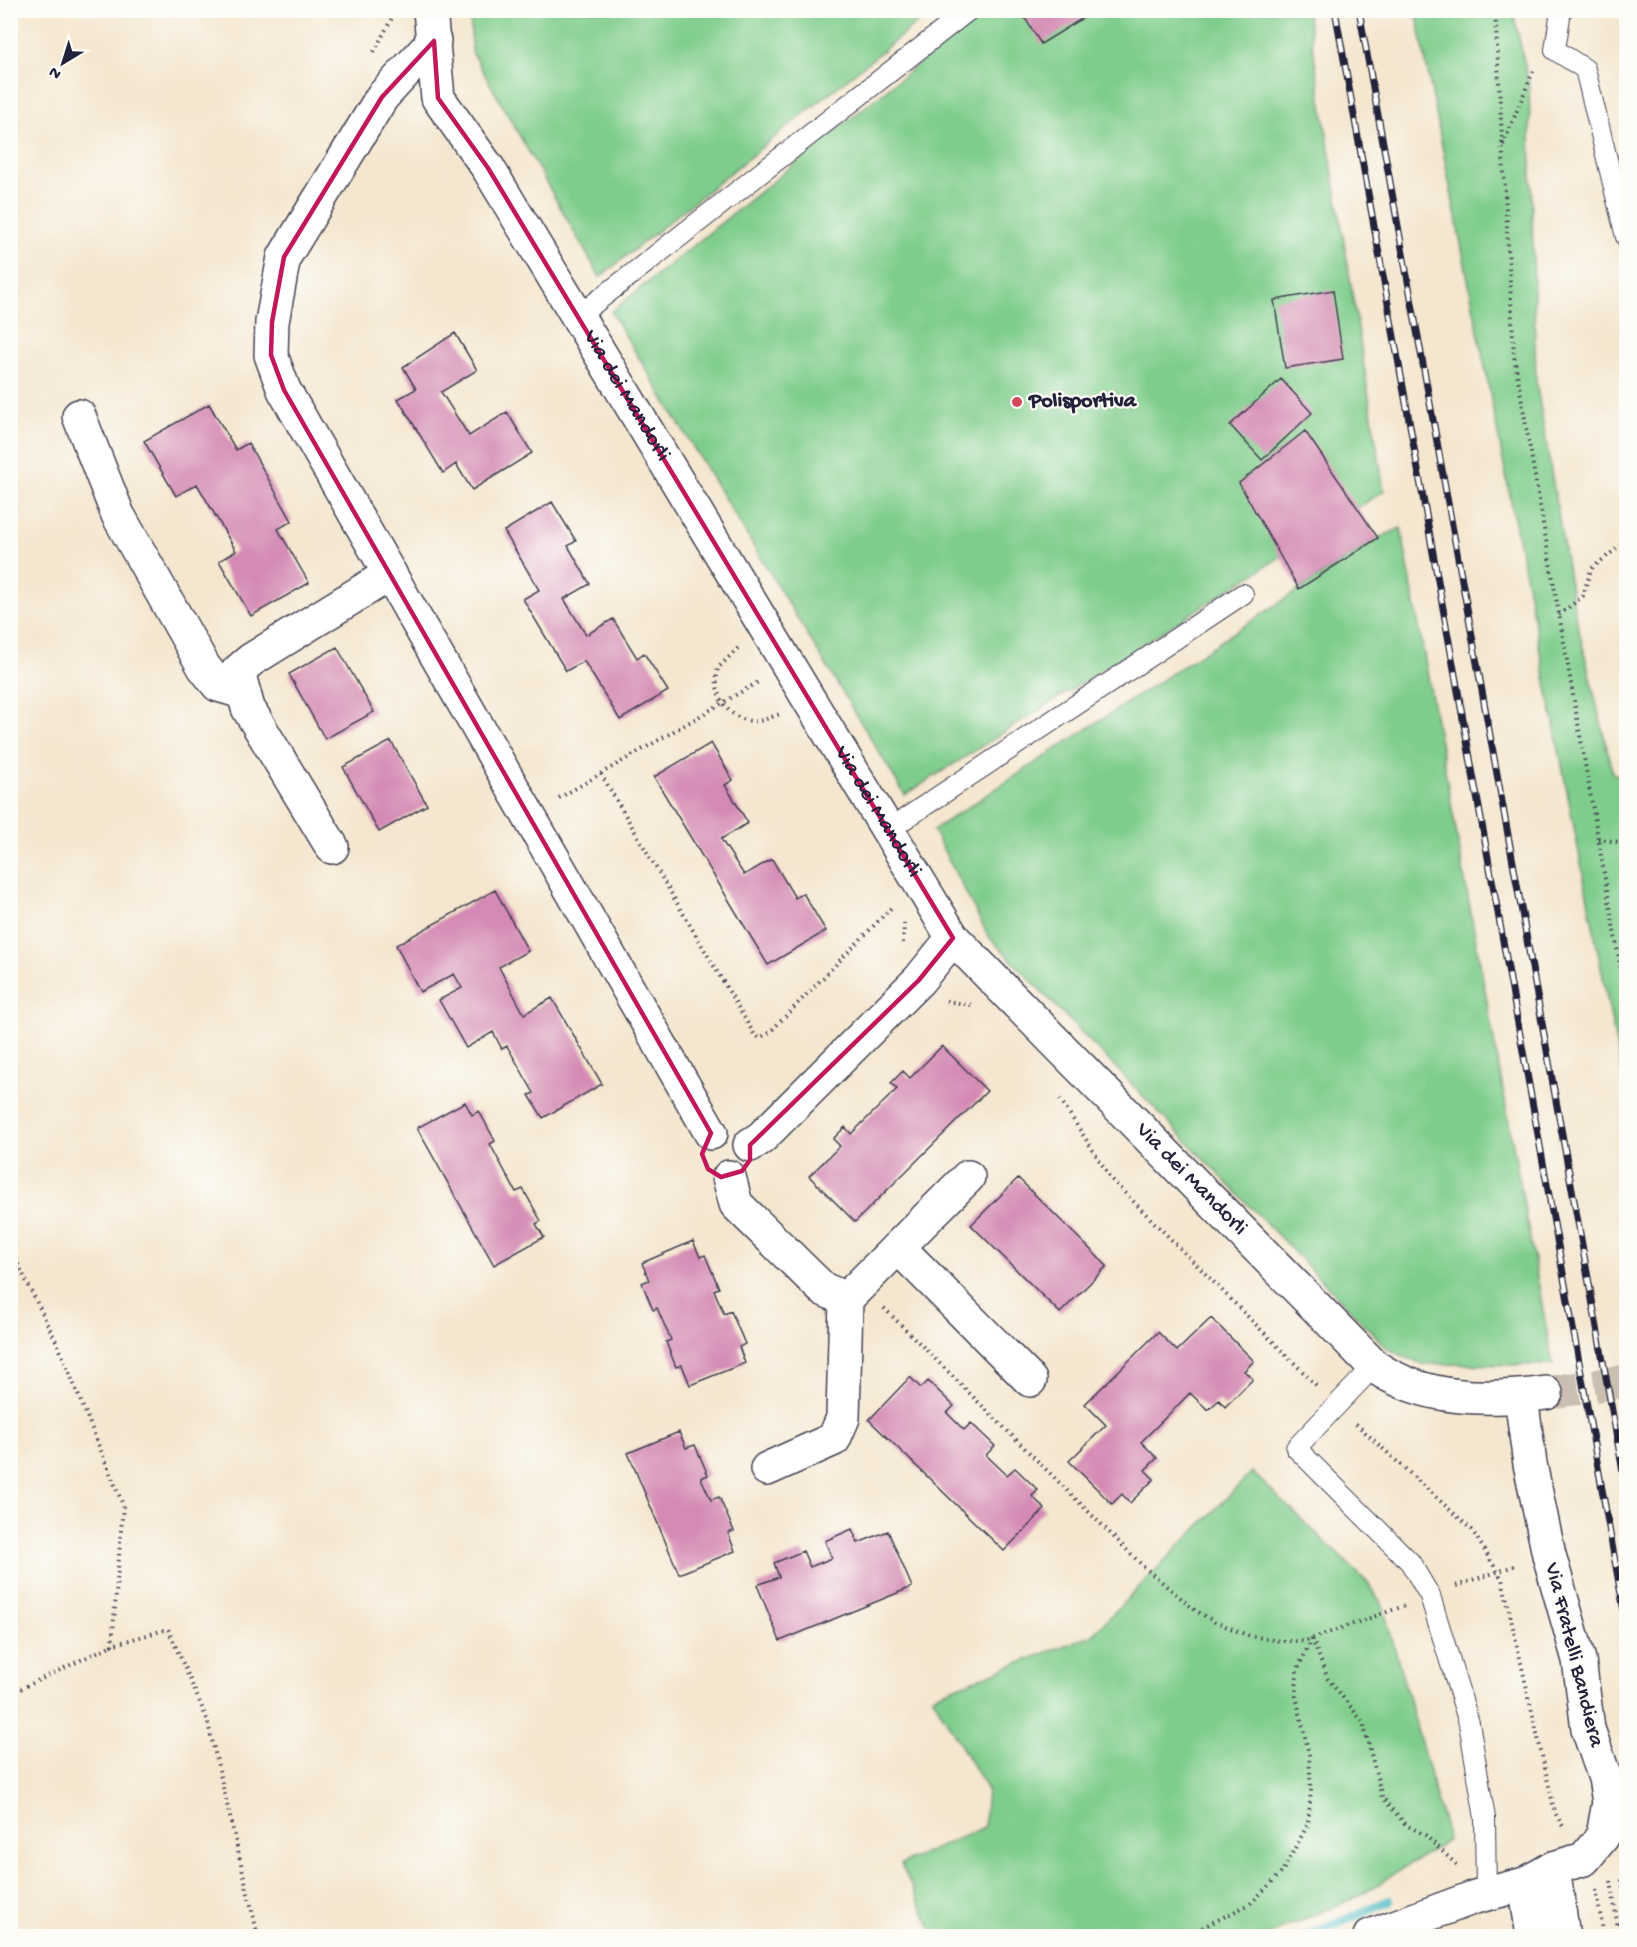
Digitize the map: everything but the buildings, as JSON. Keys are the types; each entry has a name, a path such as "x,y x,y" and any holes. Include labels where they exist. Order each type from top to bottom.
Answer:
{"street":[{"name":"Via dei Mandorli","path":"432,26 438,98 488,168 953,938 1374,1366 1419,1390 1489,1399 1534,1395"},
{"path":"432,26 382,97 284,257 272,322 271,355 284,390 711,1133"},
{"path":"79,416 118,515 204,667 218,685 242,692"},
{"path":"332,847 248,708 238,671 251,660 390,574"},
{"path":"750,1145 761,1138 919,981 953,938"},
{"path":"718,1129 740,1133 750,1145 747,1166 736,1175 729,1177 714,1174 704,1162 703,1146 711,1133 718,1129"},
{"path":"729,1177 736,1204 823,1289 852,1293"},
{"path":"767,1469 834,1439 843,1418 852,1293 968,1177"},
{"path":"898,1247 1030,1380"},
{"name":"Via Fratelli Bandiera","path":"1370,1936 1480,1896 1525,1884 1569,1864 1603,1836 1609,1802 1605,1778 1588,1729 1579,1660 1549,1555 1530,1464 1534,1395"},
{"path":"1563,1936 1569,1864"},
{"path":"1525,1884 1533,1936"}],"lane":[{"path":"577,317 969,10"},
{"path":"1561,10 1555,50 1585,69 1626,237"},
{"path":"888,830 1243,594"},
{"path":"1374,1366 1296,1448 1410,1562 1430,1596 1469,1723 1485,1818 1480,1896"}],"path":[{"path":"1494,10 1514,356 1626,999"},
{"path":"1502,148 1534,69 1555,50"},
{"path":"1559,615 1583,596 1591,569 1626,541"},
{"path":"740,647 725,658 718,668 716,691 731,712 743,719 755,722 781,714"},
{"path":"530,815 760,681"},
{"path":"601,774 732,998 760,1038 764,1038 898,902"},
{"path":"1598,839 1626,843"},
{"path":"10,1248 58,1345 123,1505 112,1645"},
{"path":"852,1293 873,1297 1144,1567 1195,1610 1215,1622 1250,1636 1280,1641 1312,1639 1497,1571 1549,1555"},
{"path":"1336,1405 1472,1530 1502,1579 1555,1813 1569,1864 1593,1876 1604,1936"},
{"path":"10,1694 112,1645 168,1629 207,1719 258,1936"},
{"path":"1312,1639 1328,1679 1363,1722 1382,1797 1406,1825 1439,1846 1464,1873 1480,1896"},
{"path":"1138,1936 1185,1936 1250,1904 1282,1872 1308,1824 1311,1791 1309,1755 1296,1696 1297,1670 1312,1639"},
{"path":"1625,1868 1622,1881 1626,1909"},
{"path":"1611,1880 1618,1936"}],"highlighted area":[{"path":"434,41 438,98 488,168 953,938 919,980 750,1145 750,1160 742,1171 721,1177 708,1169 702,1154 711,1133 284,390 271,355 272,322 284,257 382,97"}],"green space":[{"path":"470,10 932,11 600,277 472,52"},
{"name":"Polisportiva","path":"984,11 1307,11 1384,491 905,795 611,312"},
{"path":"1416,11 1513,11 1529,84 1536,381 1574,609 1613,774 1626,776 1626,1096"},
{"path":"1401,528 1553,1365 1420,1364 1388,1349 989,937 933,830 1378,538"},
{"path":"1252,1472 1369,1584 1383,1606 1448,1840 1363,1894 1266,1936 935,1936 901,1864 984,1827 987,1790 932,1696 1092,1635"}],"waterway":[{"path":"1308,1936 1389,1901"}],"tunnel":[{"path":"1546,1393 1626,1381"}],"railway":[{"path":"1335,10 1626,1622"},
{"path":"1359,10 1626,1488"}],"place":[{"name":"Polisportiva","path":"1017,402"}]}
